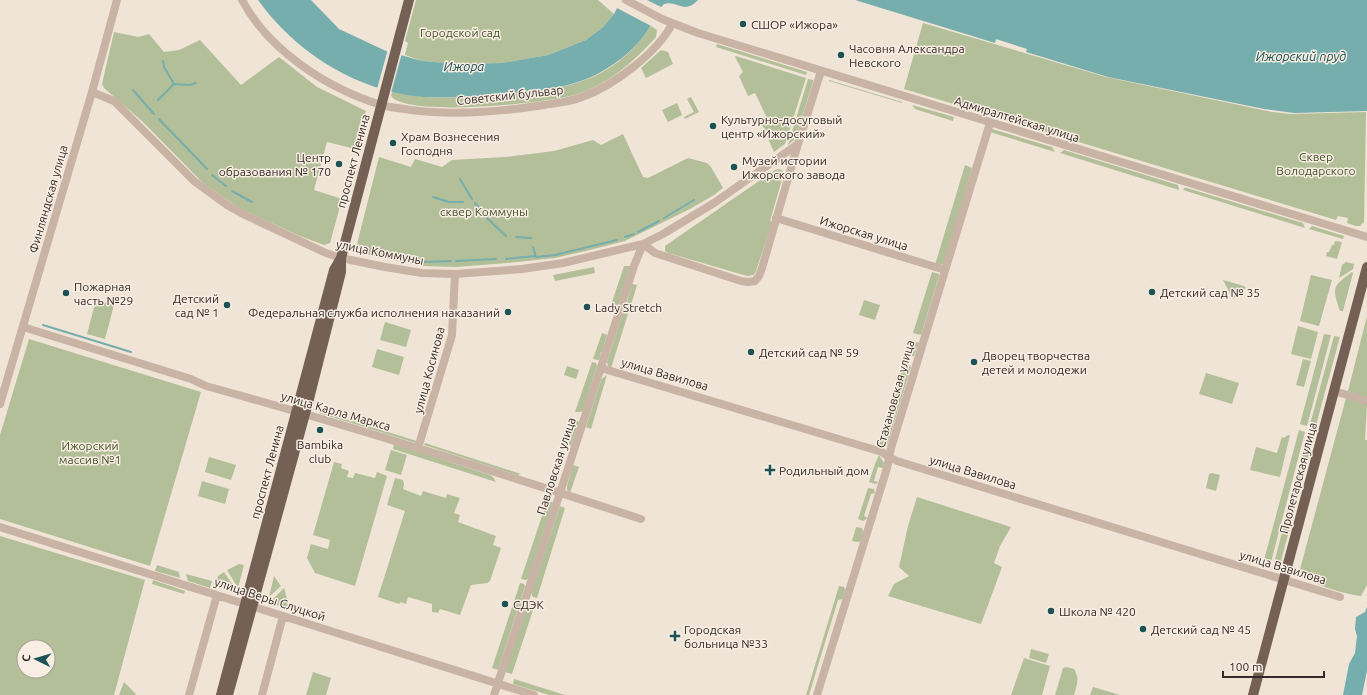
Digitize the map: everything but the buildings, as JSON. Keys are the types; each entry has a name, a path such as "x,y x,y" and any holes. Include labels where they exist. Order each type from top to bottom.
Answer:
{"main road":[{"name":"проспект Ленина","path":"228,695 249,605 301,412 334,270 341,258 409,0"},
{"name":"Пролетарская улица","path":"1253,695 1367,267"},
{"name":"проспект Ленина","path":"221,695 249,605"}],"street":[{"name":"Финляндская улица","path":"0,404 118,0"},
{"name":"Советский бульвар","path":"242,0 262,29 301,65 320,78 348,92 381,105 454,114 536,106 582,98 612,83 626,73 663,38 672,24"},
{"name":"Адмиралтейская улица","path":"626,0 672,24 693,32 1367,237"},
{"path":"642,244 655,253 661,255 741,281 755,281 759,276 821,71"},
{"name":"улица Коммуны","path":"92,92 114,101 194,181 227,205 245,215 322,251 341,258 385,268 422,273 455,274 549,266 642,244 663,234 714,203 798,144"},
{"name":"Стахановская улица","path":"817,695 885,475 927,327 990,123"},
{"name":"Ижорская улица","path":"776,218 945,270"},
{"name":"Павловская улица","path":"494,695 642,244"},
{"name":"улица Косинова","path":"418,448 452,335 455,274"},
{"name":"улица Карла Маркса","path":"23,327 191,379 206,386 301,412 641,519"},
{"name":"улица Вавилова","path":"601,368 878,450 897,461 1340,597"},
{"path":"1334,391 1367,401"},
{"name":"улица Веры Слуцкой","path":"0,527 534,695"},
{"path":"190,695 217,595"},
{"path":"262,695 283,616"}],"green space":[{"name":"Городской сад","path":"416,0 598,0 614,14 603,27 586,40 548,55 502,63 460,64 422,61 405,55 408,43 405,41"},
{"name":"Сквер Володарского","path":"923,23 1106,77 1272,112 1291,114 1366,112 1364,222 1360,226 1356,226 1347,223 1348,218 1338,216 1336,220 904,89"},
{"path":"651,26 657,30 656,37 639,55 610,78 589,90 578,94 563,98 480,107 423,106 403,103 391,96 392,91 427,97 473,97 527,93 569,85 595,76 619,61 640,41"},
{"path":"114,32 138,37 149,34 164,52 179,50 200,40 241,85 279,57 317,87 366,111 355,149 327,142 314,190 342,199 330,243 324,245 300,236 241,209 224,198 202,182 143,122 104,88 102,84"},
{"path":"717,44 807,72 806,75 716,47"},
{"path":"661,50 668,52 673,64 646,78 641,68"},
{"path":"736,56 806,78 785,144 774,152 760,120 766,116 755,93 748,96 739,76 743,72 735,57"},
{"path":"808,79 813,80 813,82 797,133 794,140 788,145"},
{"path":"829,81 902,102 902,103"},
{"path":"691,97 699,112 685,119 684,117 694,112 687,99"},
{"path":"677,103 682,115 668,122 662,110"},
{"path":"912,105 954,117 953,121 915,109"},
{"path":"992,129 1052,147 1055,152 990,132"},
{"name":"сквер Коммуны","path":"623,134 643,177 648,178 688,158 707,163 711,167 723,188 690,209 625,241 555,258 456,267 422,266 355,252 379,157 411,167 415,159 442,167 452,160 505,157 554,151 593,140 601,145"},
{"path":"1064,150 1178,185 1179,190 1060,153"},
{"path":"965,165 972,168 945,263 935,265"},
{"path":"779,169 783,171 783,176 770,221 772,222 754,275 747,276 665,251 665,246 775,170"},
{"path":"1184,188 1303,223 1305,228 1183,190"},
{"path":"1312,226 1344,236 1343,239 1309,229"},
{"path":"1335,241 1342,242 1337,259 1326,256 1332,245 1334,245"},
{"path":"1346,262 1354,264 1353,269 1339,278 1342,265"},
{"path":"624,266 630,266 617,307 610,308"},
{"path":"594,267 595,273 555,281 553,275"},
{"path":"932,272 939,274 939,276 921,335 913,333"},
{"path":"1352,272 1343,311 1340,311 1335,292 1336,288 1341,281"},
{"path":"1311,275 1332,280 1319,326 1300,321"},
{"path":"1223,280 1244,286 1246,288 1233,299"},
{"path":"632,284 637,285 631,305 627,302"},
{"path":"96,300 114,305 105,339 87,334"},
{"path":"864,300 880,305 875,320 859,315"},
{"path":"623,312 628,314 611,368 608,366 607,362"},
{"path":"1367,316 1367,398 1348,391"},
{"path":"385,322 411,330 406,347 380,340"},
{"path":"1298,326 1318,332 1311,359 1291,354"},
{"path":"602,333 607,335 600,359 593,359"},
{"path":"1324,334 1331,335 1307,426 1300,424"},
{"path":"1334,336 1340,337 1315,429 1309,428"},
{"name":"Ижорский массив №1","path":"29,339 201,392 150,566 0,519 0,435"},
{"path":"911,340 919,343 914,356 906,357"},
{"path":"377,349 404,357 399,375 372,367"},
{"path":"1303,359 1311,361 1304,387 1296,385"},
{"path":"592,362 596,363 597,366 583,411 575,412"},
{"path":"904,362 911,367 887,446 879,445"},
{"path":"567,366 579,370 576,379 564,375"},
{"path":"1206,373 1239,383 1232,404 1199,394"},
{"path":"607,375 591,429 586,427 601,380"},
{"path":"1346,398 1367,404 1365,440 1367,440 1367,585 1361,596 1337,591 1320,585 1305,578 1299,573"},
{"path":"320,411 417,441 416,443 319,413"},
{"path":"574,419 579,422 571,446 566,443"},
{"path":"1299,430 1305,432 1271,562 1264,560"},
{"path":"1308,433 1314,436 1280,565 1274,563"},
{"path":"1290,435 1280,477 1250,470 1256,447 1277,453 1282,437 1284,438"},
{"path":"425,443 521,474 517,475 424,445"},
{"path":"394,444 490,475 496,482 393,449"},
{"path":"391,450 407,455 401,475 385,470"},
{"path":"879,455 884,463 883,468 878,467 874,481 879,482 875,484 869,482"},
{"path":"209,457 236,465 231,480 205,472"},
{"path":"334,462 342,464 341,468 349,471 347,477 353,478 355,473 375,478 377,472 387,476 355,586 315,573 307,558 311,544 328,549 330,540 313,535"},
{"path":"573,465 579,467 570,493 567,490 567,486"},
{"path":"1212,473 1220,475 1216,491 1206,488 1209,474"},
{"path":"395,478 403,480 403,489 421,496 423,491 446,498 447,494 460,498 454,513 460,515 458,522 496,536 493,545 501,548 490,581 487,583 471,585 460,615 440,609 438,613 432,612 432,604 408,597 406,604 401,602 399,604 378,597 405,511 387,505"},
{"path":"202,481 229,489 225,504 198,496"},
{"path":"868,488 874,489 875,493 871,494 864,516 868,518 863,521 858,519"},
{"path":"917,497 1011,527 1000,546 994,563 1002,567 981,624 888,596 894,584 909,576 899,567 908,526"},
{"path":"547,501 553,502 528,579 521,579"},
{"path":"560,506 565,508 537,598 533,597 531,593"},
{"path":"856,527 862,528 863,532 861,541 858,542 852,541"},
{"path":"0,536 145,580 114,695 0,695"},
{"path":"239,564 244,565 238,588 227,570"},
{"path":"157,565 179,572 180,578 155,571"},
{"path":"224,572 237,593 215,586 218,576"},
{"path":"186,574 212,581 210,588 188,581"},
{"path":"274,576 281,586 269,597"},
{"path":"153,580 185,591 184,594 152,584"},
{"path":"520,583 524,584 525,586 498,670 492,668"},
{"path":"839,586 844,587 845,589 843,599 838,600 809,695 806,695"},
{"path":"284,588 288,602 287,608 269,603"},
{"path":"530,600 536,601 512,674 505,672 528,602"},
{"path":"1031,649 1049,654 1046,663 1029,658"},
{"path":"1024,658 1050,666 1042,695 1011,695"},
{"path":"1067,667 1074,669 1077,676 1074,695 1055,695 1063,668"},
{"path":"313,672 331,678 326,695 306,695"},
{"path":"514,679 565,695 549,695 513,684"},
{"path":"124,682 136,694 135,695 119,695"},
{"path":"1093,687 1120,695 1090,695"}],"water":[{"name":"Ижора","path":"258,0 311,0 339,29 386,51 422,61 460,64 502,63 548,55 586,40 603,27 614,14 621,0 698,0 685,7 669,3 664,4 648,30 633,49 614,64 589,78 564,86 538,91 498,95 441,97 407,95 385,90 364,83 343,73 305,49 272,18"},
{"name":"Ижорский пруд","path":"855,0 1367,0 1367,111 1294,113 1264,109 1108,77 1026,52 1027,49 996,39 995,43"},
{"path":"1367,607 1367,671 1362,695 1343,695 1349,664 1355,653 1357,636 1355,629 1356,617 1365,612"}],"pier":[{"path":"619,0 647,0 663,8 653,27 615,7"},
{"path":"388,49 402,53 391,93 377,89"}],"waterway":[{"path":"163,61 164,67 174,84"},
{"path":"158,100 174,84 190,85 196,83"},
{"path":"133,90 154,114"},
{"path":"159,119 207,169"},
{"path":"212,175 226,186"},
{"path":"460,179 472,199"},
{"path":"232,191 252,202"},
{"path":"433,197 449,202 463,202"},
{"path":"664,218 694,200"},
{"path":"475,203 488,219 506,236"},
{"path":"638,232 659,221"},
{"path":"625,237 634,234"},
{"path":"516,237 531,238"},
{"path":"533,247 536,257 555,255 617,240"},
{"path":"506,259 535,256"},
{"path":"456,261 496,259"},
{"path":"423,262 451,261"},
{"path":"43,325 131,352"}],"place":[{"name":"СШОР «Ижора»","path":"743,24"},
{"name":"Часовня Александра Невского","path":"841,55"},
{"name":"Культурно-досуговый центр «Ижорский»","path":"713,126"},
{"name":"Храм Вознесения Господня","path":"393,143"},
{"name":"Центр образования № 170","path":"339,164"},
{"name":"Музей истории Ижорского завода","path":"734,167"},
{"name":"Детский сад № 35","path":"1152,292"},
{"name":"Пожарная часть №29","path":"66,293"},
{"name":"Детский сад № 1","path":"227,305"},
{"name":"Lady Stretch","path":"587,307"},
{"name":"Федеральная служба исполнения наказаний","path":"508,312"},
{"name":"Детский сад № 59","path":"751,352"},
{"name":"Дворец творчества детей и молодежи","path":"974,362"},
{"name":"Bambika club","path":"320,430"},
{"name":"Родильный дом","path":"770,470"},
{"name":"СДЭК","path":"505,604"},
{"name":"Школа № 420","path":"1051,611"},
{"name":"Детский сад № 45","path":"1143,629"},
{"name":"Городская больница №33","path":"675,636"}]}
